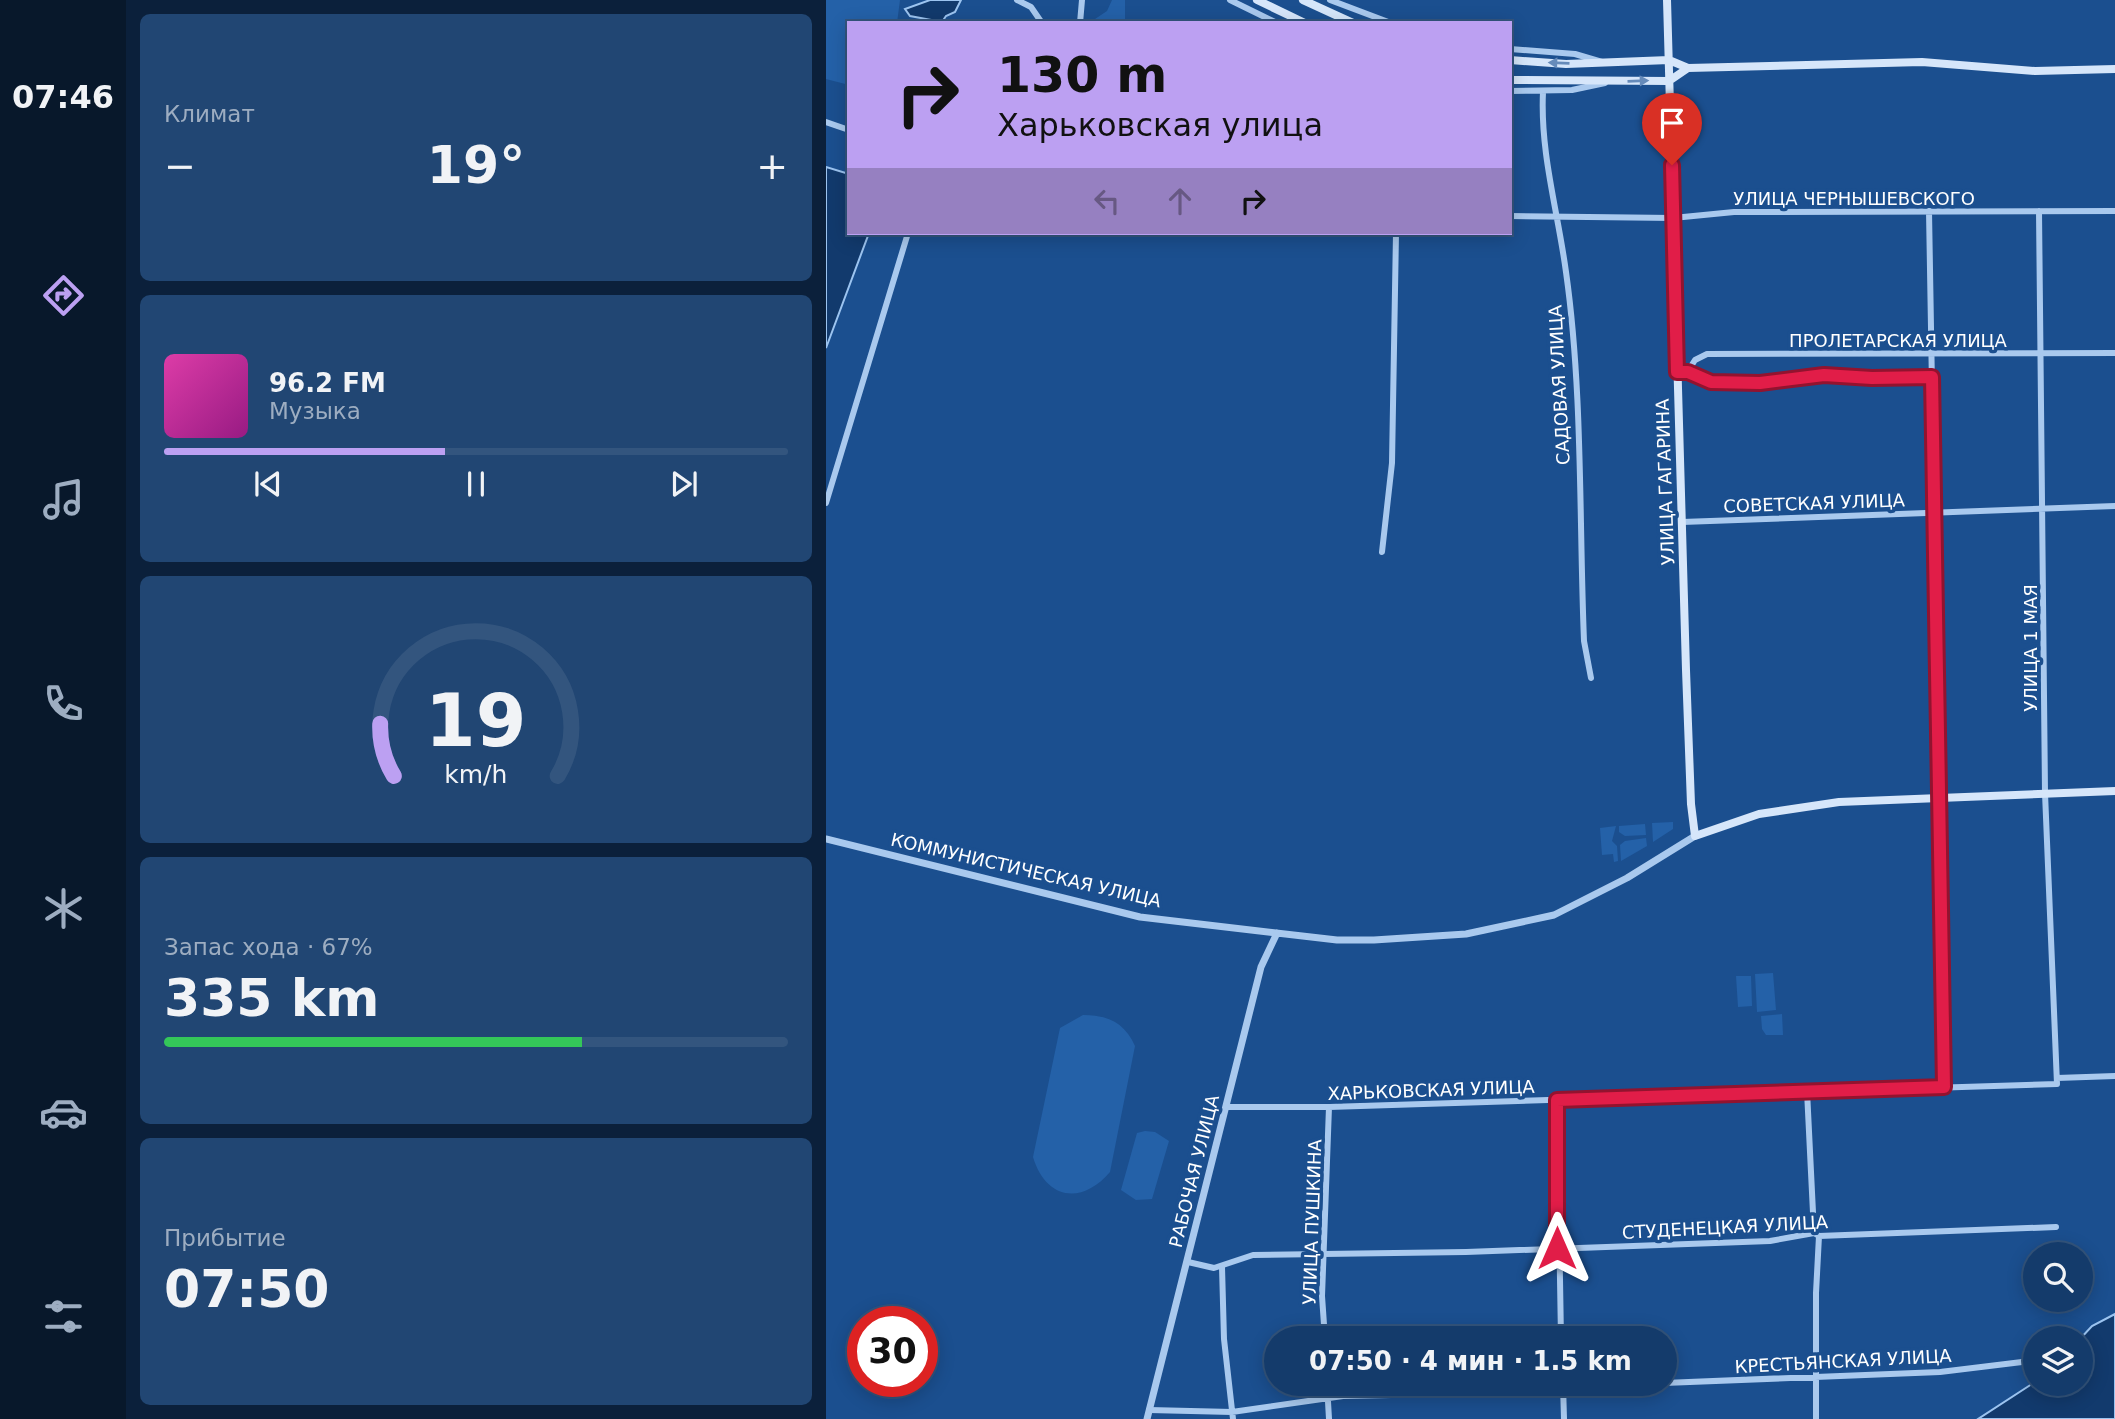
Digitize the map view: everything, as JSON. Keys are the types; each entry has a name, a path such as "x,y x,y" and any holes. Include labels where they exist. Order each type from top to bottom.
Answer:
{"main road":[{"path":"1257,0 1301,21"},
{"path":"1303,0 1349,21"},
{"name":"УЛИЦА ГАГАРИНА","path":"1667,0 1690,804 1695,836"},
{"path":"1512,60 1607,63 1669,60 1689,68 1922,62 2035,71 2115,69"},
{"path":"1512,80 1670,81 1689,68"},
{"name":"КОММУНИСТИЧЕСКАЯ УЛИЦА","path":"1695,836 1736,820 1787,808 1940,797 2115,791"}],"street":[{"path":"1017,0 1031,7 1041,21"},
{"path":"1080,21 1082,0"},
{"path":"1230,0 1273,21"},
{"path":"1330,0 1386,21"},
{"path":"1512,48 1575,54 1607,63"},
{"path":"1512,91 1572,90 1607,82"},
{"name":"САДОВАЯ УЛИЦА","path":"1543,92 1543,120 1554,216 1566,271 1574,380 1584,641 1591,678"},
{"path":"826,122 847,129"},
{"path":"1930,211 1944,1087"},
{"name":"УЛИЦА 1 МАЯ","path":"2039,211 2045,793 2057,1081"},
{"name":"УЛИЦА ЧЕРНЫШЕВСКОГО","path":"1512,216 1674,218 1734,212 2115,211"},
{"path":"826,503 907,235"},
{"path":"1382,552 1392,463 1396,235"},
{"name":"ПРОЛЕТАРСКАЯ УЛИЦА","path":"1688,372 1695,360 1707,354 2042,355 2115,352"},
{"name":"ПРОЛЕТАРСКАЯ УЛИЦА","path":"1677,372 1688,372 1711,382 1760,383 1824,375 1872,378 1932,377"},
{"name":"СОВЕТСКАЯ УЛИЦА","path":"1682,522 2115,506"},
{"name":"КОММУНИСТИЧЕСКАЯ УЛИЦА","path":"826,839 1140,917 1337,940 1374,940 1466,934 1523,923 1582,902 1695,836"},
{"name":"РАБОЧАЯ УЛИЦА","path":"1147,1419 1261,967 1277,933"},
{"name":"ХАРЬКОВСКАЯ УЛИЦА","path":"1226,1107 1329,1107 1944,1087 2115,1076"},
{"path":"1807,1091 1816,1235 1816,1419"},
{"path":"1557,1100 1557,1248 1560,1326"},
{"name":"УЛИЦА ПУШКИНА","path":"1325,1326 1323,1255 1327,1224 1329,1107"},
{"name":"СТУДЕНЕЦКАЯ УЛИЦА","path":"1188,1262 1206,1268 1222,1267 1253,1255 1770,1241 1816,1235 2056,1227"},
{"path":"1222,1267 1224,1339 1232,1416"},
{"name":"КРЕСТЬЯНСКАЯ УЛИЦА","path":"1677,1382 1940,1372 2022,1362"},
{"path":"1149,1410 1232,1416 1328,1398 1392,1396"},
{"path":"1563,1396 1564,1419"},
{"path":"1328,1398 1329,1419"}],"shaded area":[{"path":"826,0 900,0 897,21 847,21 847,84 826,79"},
{"path":"930,0 961,0 955,12 943,21 910,16 905,9"},
{"path":"1112,0 1125,0 1125,21 1092,21 1107,11"},
{"path":"826,167 847,173 847,235 868,235 826,348"},
{"path":"1673,822 1673,829 1653,842 1652,823"},
{"path":"1645,824 1646,835 1625,836 1619,832 1619,826"},
{"path":"1616,826 1612,841 1617,846 1618,861 1614,862 1613,854 1602,855 1600,828"},
{"path":"1646,838 1647,846 1621,861 1620,845 1625,841"},
{"path":"1773,973 1776,1010 1757,1012 1755,974"},
{"path":"1736,976 1751,976 1752,1006 1738,1007"},
{"path":"1782,1014 1783,1035 1766,1035 1762,1029 1761,1016"},
{"path":"1083,1015 1115,1022 1126,1031 1135,1046 1110,1172 1088,1190 1066,1193 1047,1182 1033,1157 1060,1028"},
{"path":"1155,1132 1169,1141 1152,1199 1136,1200 1121,1190 1137,1133"},
{"path":"2115,1314 2115,1419 1978,1419 2023,1390 2023,1396 2093,1396 2092,1326"}],"route":[{"path":"1557,1248 1557,1100 1944,1087 1932,377 1872,378 1824,375 1760,383 1711,382 1688,372 1677,372 1672,165"}]}
